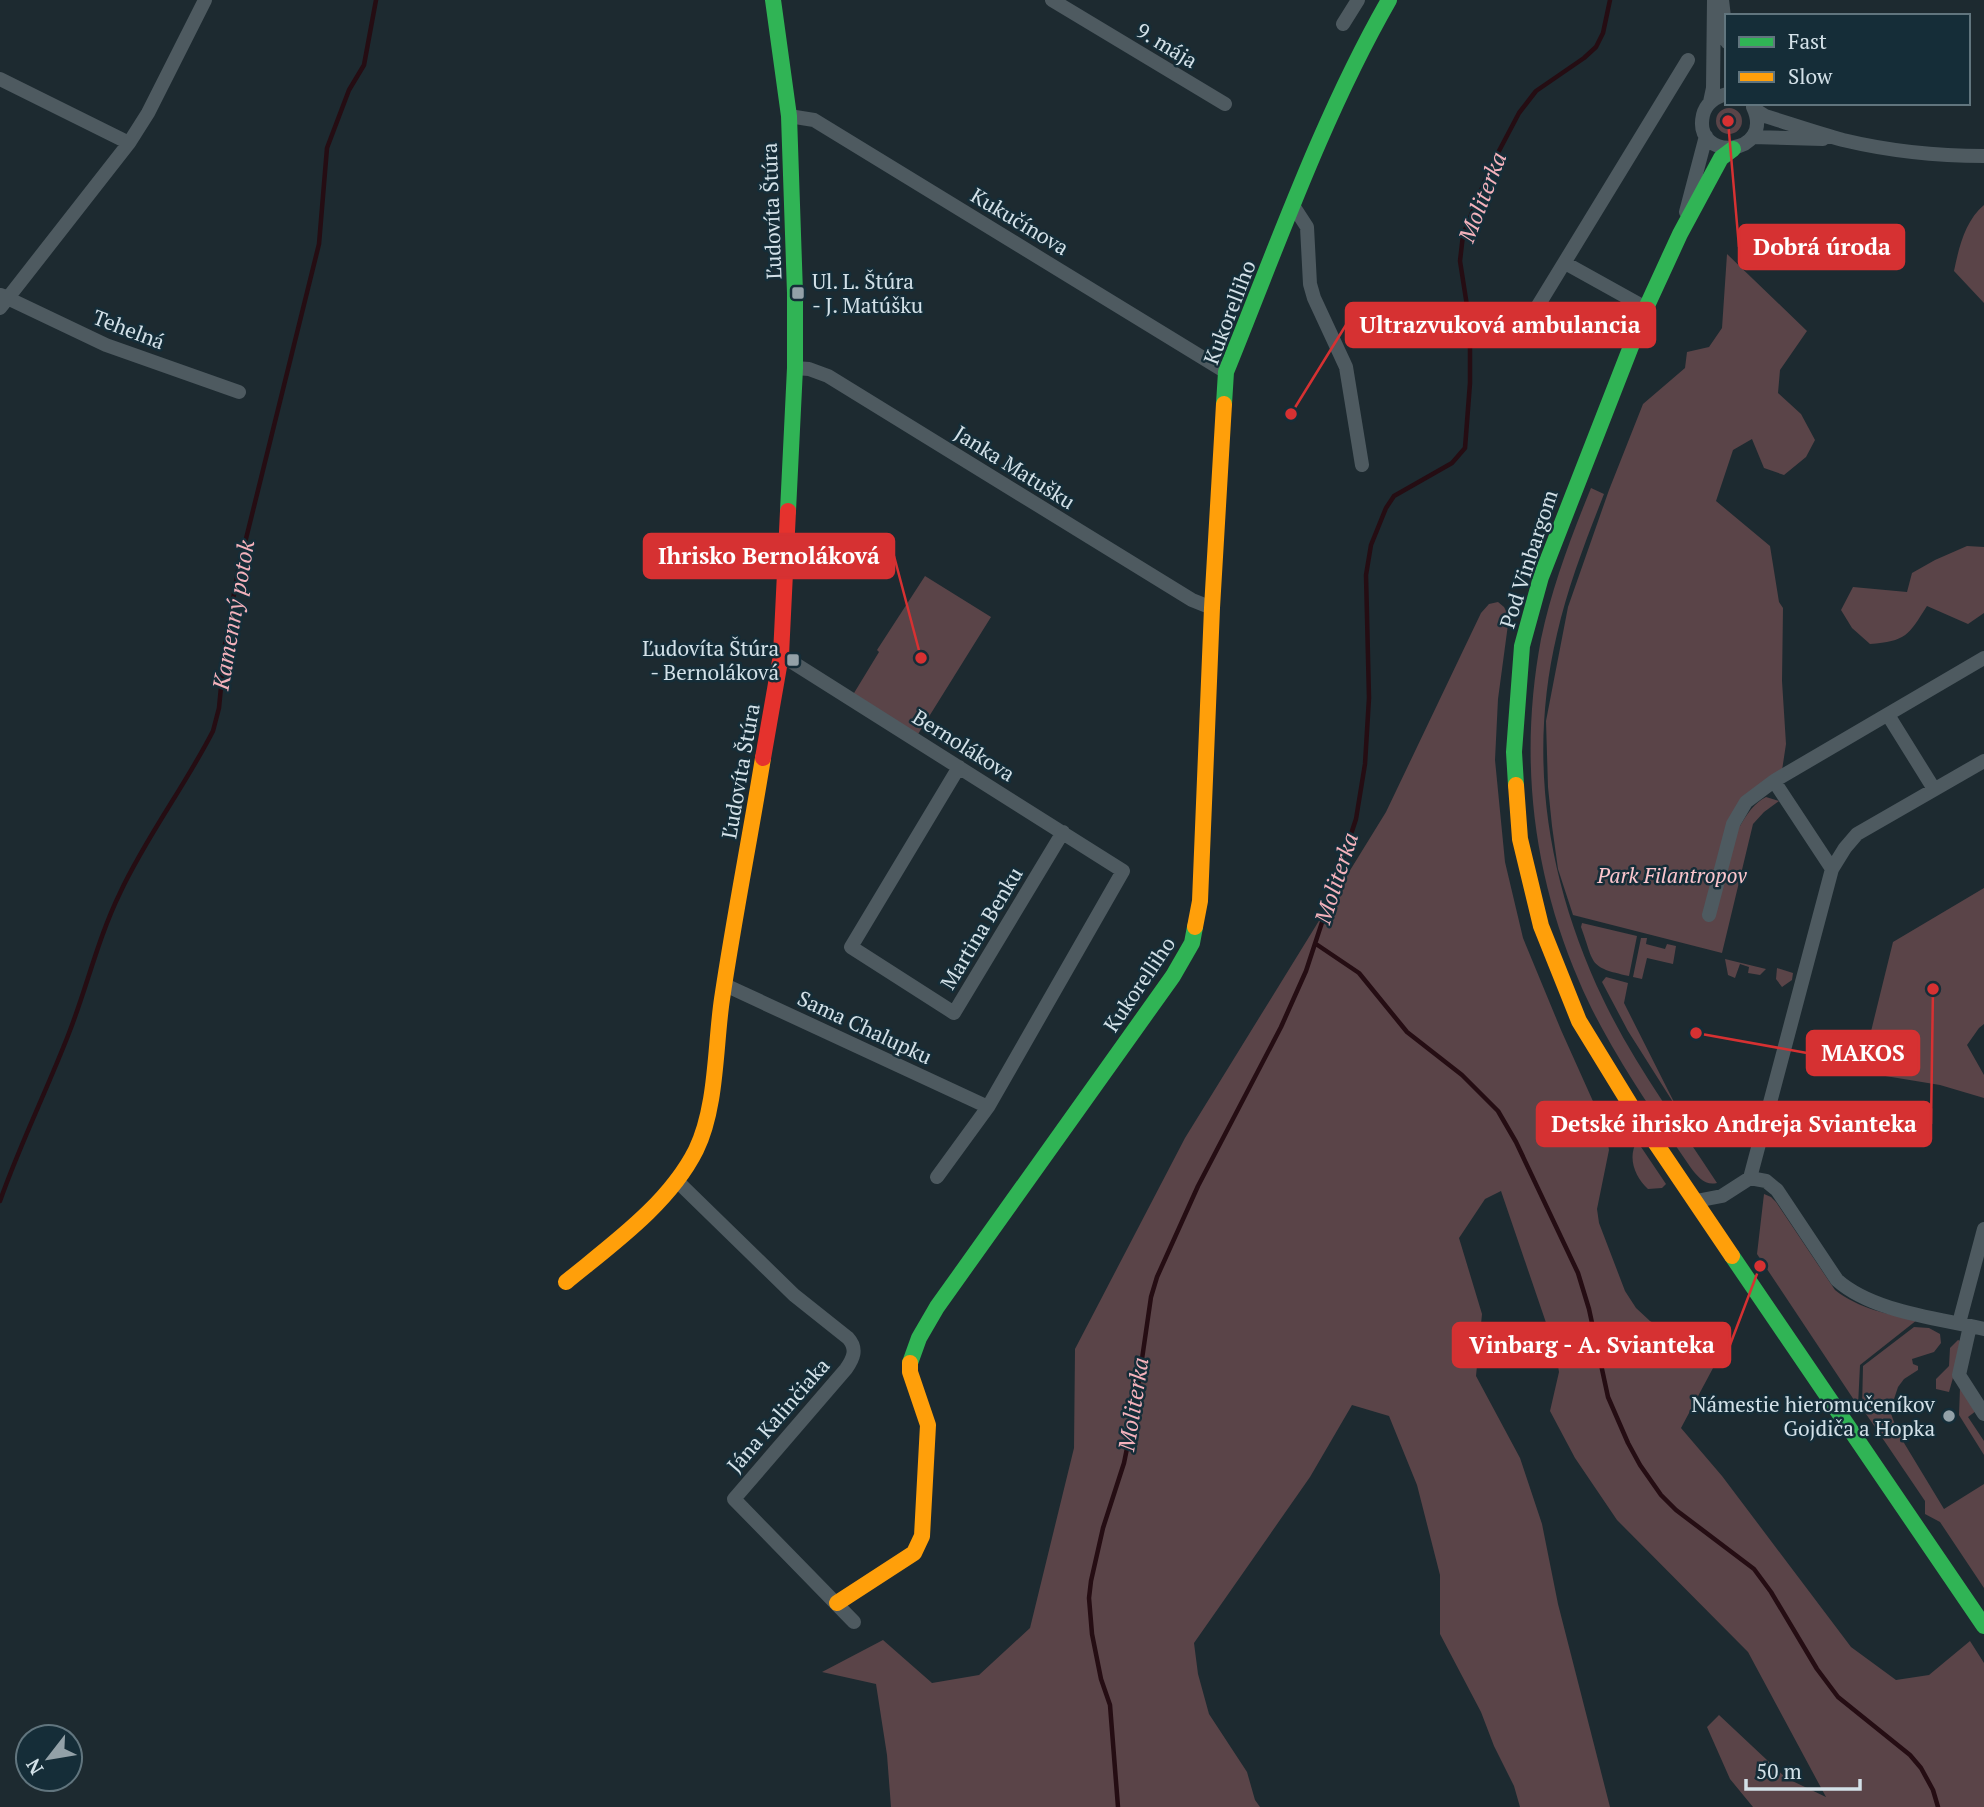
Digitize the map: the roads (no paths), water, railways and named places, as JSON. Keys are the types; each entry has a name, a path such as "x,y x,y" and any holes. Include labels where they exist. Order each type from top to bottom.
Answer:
{"street":[{"name":"Tehelná","path":"205,0 148,113 129,143 2,300 106,345 239,392"},
{"name":"Ľudovíta Štúra","path":"566,1282 640,1221 676,1180 696,1150 709,1108 725,985 781,654 795,368 789,116 773,0"},
{"name":"9. mája","path":"1052,0 1225,104"},
{"path":"1343,24 1358,0"},
{"name":"Kukorelliho","path":"837,1603 914,1553 922,1536 929,1424 909,1364 924,1330 937,1307 1173,976 1192,943 1200,901 1212,608 1226,372 1323,135 1389,0"},
{"path":"1710,102 1713,88 1714,0"},
{"path":"1722,0 1725,25"},
{"path":"1536,309 1688,60"},
{"path":"0,79 129,143"},
{"path":"1710,102 1725,95"},
{"name":"Pod Vinbargom","path":"1680,234 1706,136 1702,118 1710,102"},
{"path":"1706,136 1717,146 1733,149 1744,145 1752,137 1757,119 1752,106"},
{"path":"1752,106 1765,116 1877,147 1958,156 1984,156"},
{"name":"Kukučínova","path":"789,116 814,120 1226,372"},
{"path":"1752,137 1842,139"},
{"name":"Pod Vinbargom","path":"1733,149 1721,158 1680,234 1646,308 1541,577 1522,646 1514,752 1520,839 1541,926 1579,1021 1636,1114 1984,1626"},
{"path":"1294,207 1307,227 1310,284 1314,298 1348,377 1362,465"},
{"path":"1565,263 1646,308"},
{"name":"Janka Matušku","path":"795,368 809,369 828,376 1192,600 1212,608"},
{"name":"Bernolákova","path":"781,654 1123,871 988,1107"},
{"path":"1709,915 1733,824 1746,802 1774,781 1984,658"},
{"path":"1888,715 1934,789"},
{"path":"1696,1201 1722,1196 1750,1178 1832,869 1845,848 1857,834 1984,761"},
{"name":"Martina Benku","path":"959,767 852,947 954,1013 1063,832"},
{"path":"1774,781 1832,869"},
{"name":"Sama Chalupku","path":"725,985 988,1107"},
{"path":"937,1177 988,1107"},
{"path":"1750,1178 1766,1181 1777,1190 1837,1280 1847,1289 1871,1302 1971,1326"},
{"name":"Jána Kalinčiaka","path":"676,1180 794,1295 848,1338 853,1346 853,1357 846,1369 734,1499 854,1622"},
{"path":"1984,1229 1971,1326 1959,1375 1984,1414"}],"waterway":[{"name":"Kamenný potok","path":"0,1201 69,1033 112,910 130,872 213,731 219,708 225,645 238,571 319,244 327,148 349,90 364,65 376,0"},
{"name":"Moliterka","path":"1118,1807 1110,1705 1101,1679 1092,1634 1089,1598 1103,1528 1124,1463 1151,1297 1157,1277 1198,1186 1281,1027 1306,971 1356,819 1365,764 1369,698 1366,575 1371,545 1386,508 1394,496 1452,463 1465,448 1470,383 1470,325 1460,261 1463,235 1490,168 1519,113 1536,91 1596,47 1603,33 1610,0"},
{"path":"1316,944 1359,973 1407,1032 1462,1075 1498,1111 1516,1142 1578,1273 1589,1309 1608,1397 1640,1465 1661,1495 1676,1510 1754,1569 1771,1592 1817,1669 1838,1697 1910,1755 1933,1790 1938,1807"}],"place":[{"name":"Dobrá úroda","path":"1728,121"},
{"name":"Ul. L. Štúra - J. Matúšku","path":"798,293"},
{"name":"Ultrazvuková ambulancia","path":"1291,414"},
{"name":"Ihrisko Bernoláková","path":"921,658"},
{"name":"Ľudovíta Štúra - Bernoláková","path":"793,660"},
{"name":"Detské ihrisko Andreja Svianteka","path":"1933,989"},
{"name":"MAKOS","path":"1696,1033"},
{"name":"Vinbarg - A. Svianteka","path":"1760,1266"},
{"name":"Námestie hieromučeníkov Gojdiča a Hopka","path":"1949,1416"}],"park label":[{"name":"Park Filantropov","path":"1672,875"}]}
